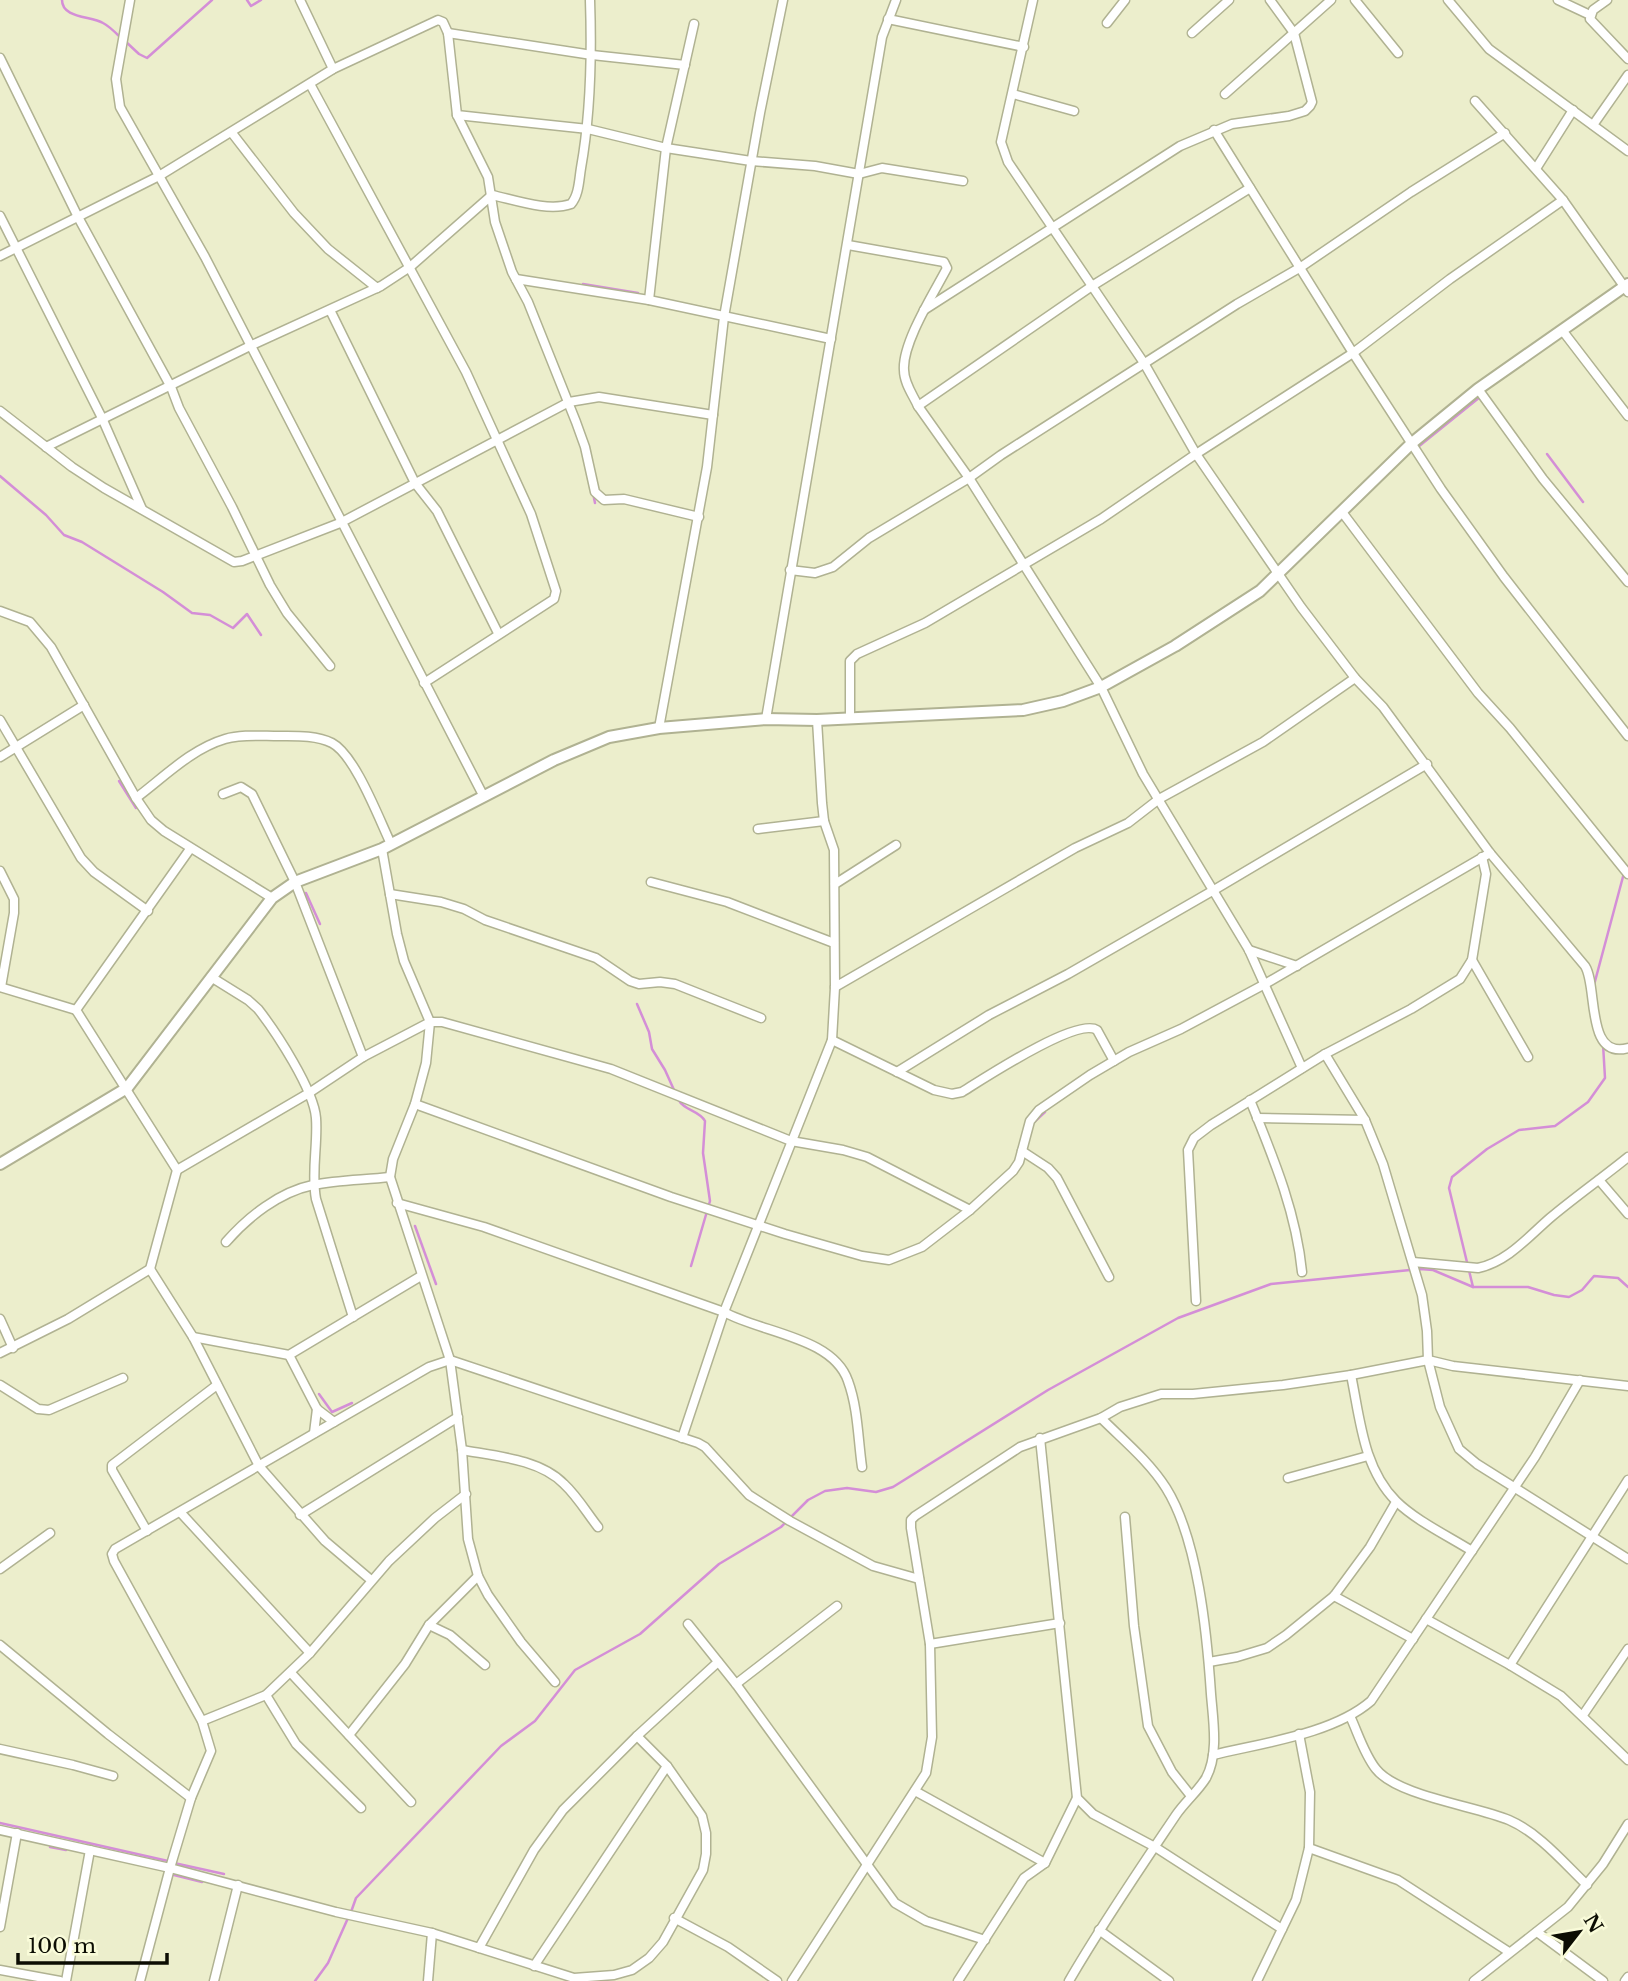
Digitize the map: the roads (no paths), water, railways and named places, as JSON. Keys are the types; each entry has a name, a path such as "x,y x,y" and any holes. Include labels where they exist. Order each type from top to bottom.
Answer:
{"main road":[{"path":"0,1164 127,1088 272,898 295,882 387,846 554,760 609,737 659,727 766,719 817,720 1023,710 1063,701 1101,687 1175,646 1260,592 1412,443 1478,389 1627,287"}],"street":[{"path":"130,0 118,61 116,91 120,107 250,346 484,797"},
{"path":"300,0 333,69"},
{"path":"492,195 543,206 564,206 574,201 588,129 592,55 590,0"},
{"path":"659,727 699,517 724,317 783,0"},
{"path":"766,719 882,37 896,0"},
{"path":"1033,0 1001,142 1003,152 1144,363 1196,454 1301,607 1355,678 1383,707 1427,764 1486,855 1588,972 1595,1025 1600,1036 1612,1047 1628,1048"},
{"path":"1107,23 1125,0"},
{"path":"1192,33 1228,0"},
{"path":"924,310 1180,146 1232,124 1289,116 1305,111 1312,102 1294,33 1270,0"},
{"path":"1225,94 1331,0"},
{"path":"1355,0 1398,53"},
{"path":"1448,0 1489,49 1628,151"},
{"path":"1558,0 1590,15"},
{"path":"1590,15 1607,0"},
{"path":"1590,15 1590,19 1628,59"},
{"path":"888,19 1024,47"},
{"path":"0,256 159,176 333,69 441,20 448,33 457,115 481,160 492,195 495,222 516,279 569,402 585,447 595,492 598,497 604,499 624,499 699,517"},
{"path":"649,300 666,148 694,23"},
{"path":"448,33 592,55 685,65"},
{"path":"0,58 78,217 171,387 189,428 270,585 288,613 330,666"},
{"path":"1593,125 1628,75"},
{"path":"310,84 466,372 531,514 556,596 424,683"},
{"path":"1013,94 1074,111"},
{"path":"1475,101 1563,200 1627,287"},
{"path":"1536,167 1573,110"},
{"path":"457,115 588,129 666,148 751,161 815,166 859,174 882,168 963,181"},
{"path":"1214,130 1353,354 1436,481 1504,577 1628,736"},
{"path":"232,133 294,213 328,249 377,288"},
{"path":"790,570 815,573 833,567 869,538 969,478 1237,304 1301,267 1411,192 1505,133"},
{"path":"918,407 1092,286 1250,188"},
{"path":"46,447 250,346 377,288 410,267 492,195"},
{"path":"850,718 852,658 925,623 1101,519 1196,454 1353,354 1472,263 1563,200"},
{"path":"0,216 102,418 142,509"},
{"path":"848,246 944,262 947,268 924,310 908,348 903,369 905,379 918,407 969,478 1101,687 1131,752 1249,950 1302,1068"},
{"path":"516,279 649,300 831,339"},
{"path":"330,310 415,483 437,511 498,633"},
{"path":"1562,330 1628,416"},
{"path":"1478,389 1543,479 1628,582"},
{"path":"0,411 104,488 227,560 242,561 340,523 569,402 599,397 713,415"},
{"path":"1342,512 1478,692 1628,874"},
{"path":"0,611 30,622 51,647 136,799 151,820 190,849 272,898"},
{"path":"835,987 1075,848 1128,823 1158,799 1263,742 1355,678"},
{"path":"0,757 84,705"},
{"path":"0,720 81,858 94,872 148,911"},
{"path":"682,1438 724,1312 832,1040 835,987 834,850 824,821 817,720"},
{"path":"136,799 200,750 225,739 239,737 304,736 332,743 358,773 387,846 390,894 404,961 430,1022 426,1063 415,1104 393,1159 390,1177 450,1360 462,1450 468,1539 478,1576 488,1595 521,1642 555,1682"},
{"path":"897,1072 989,1015 1068,974 1427,764"},
{"path":"223,794 241,787 252,794 295,882 363,1057"},
{"path":"758,829 824,821"},
{"path":"835,884 896,845"},
{"path":"76,1010 190,849"},
{"path":"1196,1301 1188,1150 1194,1138 1325,1054 1411,1009 1460,979 1472,960 1486,874 1486,855"},
{"path":"415,1104 671,1196 862,1256 888,1260 922,1247 970,1210 1013,1171 1019,1162 1030,1121 1039,1111 1090,1075 1265,984 1486,855"},
{"path":"0,871 10,889 14,906 0,987 76,1010 177,1170"},
{"path":"651,883 727,902 834,943"},
{"path":"390,894 441,902 464,909 485,920 596,958 630,981 639,984 676,984 761,1017"},
{"path":"1249,950 1297,966"},
{"path":"1472,960 1528,1057"},
{"path":"211,977 258,1009 309,1093 316,1118 314,1185 321,1219 353,1317"},
{"path":"0,1353 68,1319 150,1269 177,1170 309,1093 363,1057 430,1022 453,1024 611,1069 791,1141 867,1157 970,1210"},
{"path":"832,1040 934,1090 952,1094 962,1092 1027,1052 1085,1027 1097,1030 1114,1061"},
{"path":"1325,1054 1365,1120 1383,1164 1422,1295 1428,1360 1440,1407 1458,1449 1628,1559"},
{"path":"1250,1100 1281,1176 1298,1236 1302,1272"},
{"path":"1257,1118 1365,1120"},
{"path":"1022,1151 1048,1168 1057,1178 1108,1277"},
{"path":"1413,1262 1478,1268 1487,1266 1514,1250 1628,1157"},
{"path":"226,1242 241,1225 279,1198 314,1185 390,1177"},
{"path":"1599,1180 1628,1214"},
{"path":"397,1203 484,1227 724,1312 742,1322 815,1346 839,1363 848,1380 862,1467"},
{"path":"150,1269 193,1337 259,1466 325,1541 371,1580"},
{"path":"193,1337 289,1355 421,1276"},
{"path":"0,1319 13,1348"},
{"path":"289,1355 317,1409 334,1422"},
{"path":"140,1981 191,1798 211,1751 202,1721 112,1554 115,1549 429,1367 450,1360 705,1447 749,1495 817,1538 873,1566 919,1579"},
{"path":"792,1981 915,1791 926,1773 930,1759 930,1644 911,1520 1020,1447 1101,1418 1120,1407 1161,1394 1194,1394 1283,1385 1351,1376 1428,1360 1453,1366 1628,1387"},
{"path":"1351,1376 1368,1456 1380,1481 1396,1502 1472,1551"},
{"path":"0,1385 38,1409 48,1410 123,1378"},
{"path":"1213,1755 1299,1734 1350,1716 1371,1701 1535,1457 1580,1380"},
{"path":"148,1531 112,1470 112,1465 218,1385"},
{"path":"314,1433 317,1409"},
{"path":"300,1515 457,1416"},
{"path":"1069,1981 1099,1930 1155,1847 1206,1778 1213,1755 1209,1662 1196,1572 1181,1519 1167,1488 1150,1466 1101,1418"},
{"path":"958,1981 1024,1878 1045,1863 1077,1798 1040,1438"},
{"path":"462,1450 529,1464 552,1475 564,1483 598,1527"},
{"path":"1287,1478 1368,1456"},
{"path":"1510,1665 1590,1535 1628,1480"},
{"path":"202,1721 266,1695 310,1653 371,1580 416,1534 466,1494"},
{"path":"1209,1662 1266,1648 1334,1596 1370,1547 1396,1502"},
{"path":"181,1513 310,1653"},
{"path":"1125,1517 1134,1626 1148,1726 1172,1772 1191,1796"},
{"path":"0,1569 50,1533"},
{"path":"349,1735 405,1664 429,1625 478,1576"},
{"path":"1334,1596 1413,1639"},
{"path":"736,1684 837,1606"},
{"path":"1426,1619 1561,1696 1628,1760"},
{"path":"688,1623 736,1684 895,1903 926,1921 985,1940"},
{"path":"930,1644 1060,1623"},
{"path":"429,1625 450,1635 485,1665"},
{"path":"0,1645 191,1798"},
{"path":"1583,1715 1628,1649"},
{"path":"479,1948 527,1862 563,1810 637,1736 718,1662"},
{"path":"291,1672 411,1802"},
{"path":"266,1695 296,1744 361,1808"},
{"path":"1350,1716 1374,1768 1382,1776 1393,1783 1439,1800 1510,1821 1540,1841 1587,1885"},
{"path":"1257,1981 1296,1900 1309,1848 1310,1792 1299,1734"},
{"path":"0,1830 170,1868 336,1912 432,1933 574,1980 614,1975 632,1970 649,1958 663,1942 703,1870 706,1833 702,1816 667,1766 637,1736"},
{"path":"0,1749 113,1776"},
{"path":"534,1966 667,1766"},
{"path":"915,1791 1045,1863"},
{"path":"1077,1798 1093,1814 1155,1847 1282,1929"},
{"path":"1475,1981 1568,1907 1603,1864 1628,1824"},
{"path":"0,1927 17,1833"},
{"path":"1309,1848 1398,1880 1509,1952"},
{"path":"66,1981 90,1850"},
{"path":"214,1981 238,1885"},
{"path":"674,1918 728,1947 777,1981"},
{"path":"1099,1930 1169,1981"},
{"path":"1537,1932 1603,1981"},
{"path":"428,1981 432,1933"},
{"path":"0,1970 60,1981"}],"waterway":[{"path":"62,0 67,10 103,23 120,37"},
{"path":"125,41 147,58 212,0"},
{"path":"247,0 251,6 261,0"},
{"path":"583,284 638,293"},
{"path":"1418,447 1480,397"},
{"path":"1547,454 1583,502"},
{"path":"0,476 46,515 64,535 82,542 192,613 210,615 233,628 247,614 261,635"},
{"path":"593,493 595,503"},
{"path":"119,781 136,808"},
{"path":"1594,985 1624,873"},
{"path":"306,893 320,924"},
{"path":"637,1004 649,1032 652,1049 674,1090"},
{"path":"1473,1287 1449,1188 1452,1177 1487,1149 1519,1130 1555,1126 1588,1102 1605,1078 1603,1044"},
{"path":"678,1099 705,1121 703,1153 710,1201 691,1266"},
{"path":"1032,1124 1045,1112"},
{"path":"415,1226 436,1284"},
{"path":"351,1912 356,1898 501,1746 535,1721 575,1670 640,1634 719,1564 781,1527 808,1500 825,1491 847,1488 876,1492 893,1487 1048,1390 1178,1318 1271,1284 1420,1269 1433,1270 1473,1287 1528,1287 1569,1297 1582,1290 1594,1276 1618,1278 1628,1287"},
{"path":"319,1394 332,1412 352,1403"},
{"path":"0,1823 168,1861"},
{"path":"50,1847 66,1850"},
{"path":"174,1863 224,1874"},
{"path":"170,1874 202,1882"},
{"path":"315,1981 328,1963 348,1918"}]}
